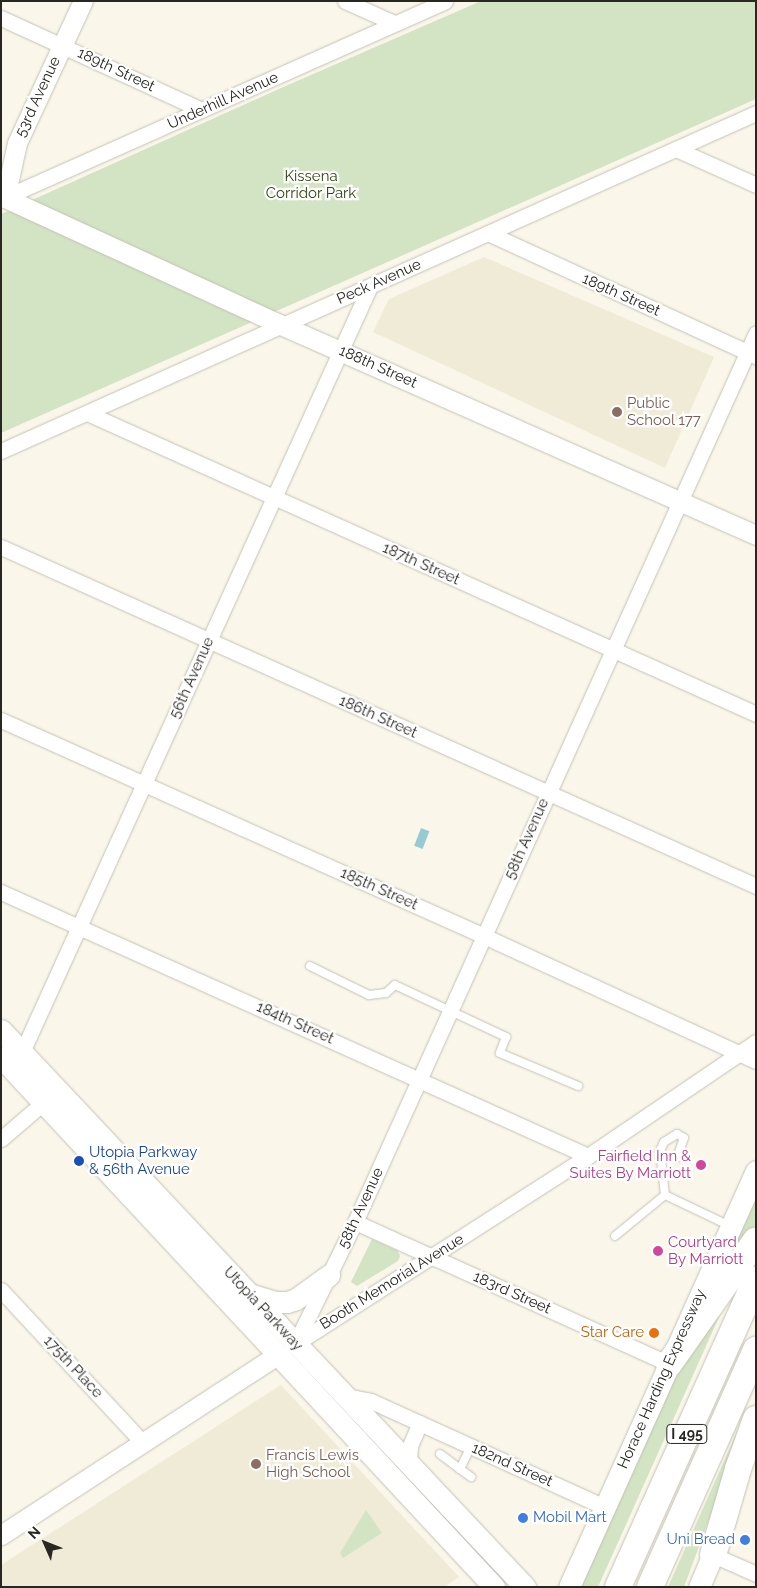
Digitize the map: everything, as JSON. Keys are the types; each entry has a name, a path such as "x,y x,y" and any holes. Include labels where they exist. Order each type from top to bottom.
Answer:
{"highway":[{"path":"669,1364 756,1240"},
{"name":"I 495","path":"618,1587 756,1280"},
{"name":"I 495","path":"650,1587 756,1350"},
{"path":"713,1555 738,1469 756,1419"}],"main road":[{"name":"Utopia Parkway","path":"1,1030 12,1060 51,1096 249,1294 287,1349 346,1396 526,1587"},
{"name":"Utopia Parkway","path":"51,1096 287,1349 488,1585"},
{"name":"Horace Harding Expressway","path":"569,1587 756,1171"},
{"path":"249,1294 275,1302 286,1302 302,1295 329,1275"},
{"path":"699,1587 756,1454"}],"street":[{"name":"53rd Avenue","path":"2,198 17,143 83,1"},
{"path":"345,1 394,23"},
{"name":"Underhill Avenue","path":"2,198 445,1"},
{"name":"189th Street","path":"1,18 202,110"},
{"name":"Peck Avenue","path":"1,451 756,113"},
{"path":"676,149 756,185"},
{"name":"188th Street","path":"2,198 281,325 756,535"},
{"name":"189th Street","path":"488,233 752,354"},
{"name":"56th Avenue","path":"12,1060 81,927 273,497 370,286"},
{"name":"58th Avenue","path":"287,1349 329,1275 355,1222 679,501 752,354 756,333"},
{"name":"187th Street","path":"87,413 756,714"},
{"name":"186th Street","path":"1,547 756,886"},
{"name":"185th Street","path":"1,720 484,936 756,1061"},
{"name":"184th Street","path":"1,892 588,1156"},
{"name":"Booth Memorial Avenue","path":"5,1527 144,1444 287,1349 588,1156 756,1042"},
{"path":"1,1139 51,1096"},
{"name":"183rd Street","path":"355,1222 669,1364"},
{"name":"175th Place","path":"1,1290 144,1444"},
{"name":"182nd Street","path":"346,1396 371,1401 605,1506"},
{"path":"409,1464 410,1446 420,1423"},
{"path":"713,1555 756,1574"}],"lane":[{"path":"310,966 369,995 386,993 395,985 506,1037 500,1053 578,1086"},
{"path":"665,1195 660,1151 664,1142 677,1134 684,1138 677,1158"},
{"path":"665,1195 731,1226"},
{"path":"615,1236 665,1195"},
{"path":"460,1469 471,1446"},
{"path":"440,1454 470,1477"}],"shaded area":[{"name":"Public School 177","path":"484,257 714,357 665,468 373,332 389,299"},
{"name":"Francis Lewis High School","path":"281,1385 459,1577 444,1587 1,1587 1,1565"}],"green space":[{"name":"Kissena Corridor Park","path":"481,1 756,1 756,99 1,433 1,214 281,88"},
{"path":"756,1193 756,1230 710,1294"},
{"path":"372,1239 398,1251 400,1256 398,1261 357,1286 351,1282"},
{"path":"720,1315 598,1587 580,1587 674,1376 714,1319"},
{"path":"744,1416 734,1452 684,1587 668,1587"},
{"path":"366,1510 382,1533 343,1558 340,1553"}],"water":[{"path":"421,828 429,831 423,849 414,846"}],"place":[{"name":"Public School 177","path":"617,412"},
{"name":"Utopia Parkway & 56th Avenue","path":"79,1161"},
{"name":"Fairfield Inn & Suites By Marriott","path":"701,1165"},
{"name":"Courtyard By Marriott","path":"658,1251"},
{"name":"Star Care","path":"654,1333"},
{"name":"Francis Lewis High School","path":"256,1464"},
{"name":"Mobil Mart","path":"523,1518"},
{"name":"Uni Bread","path":"745,1540"}]}
